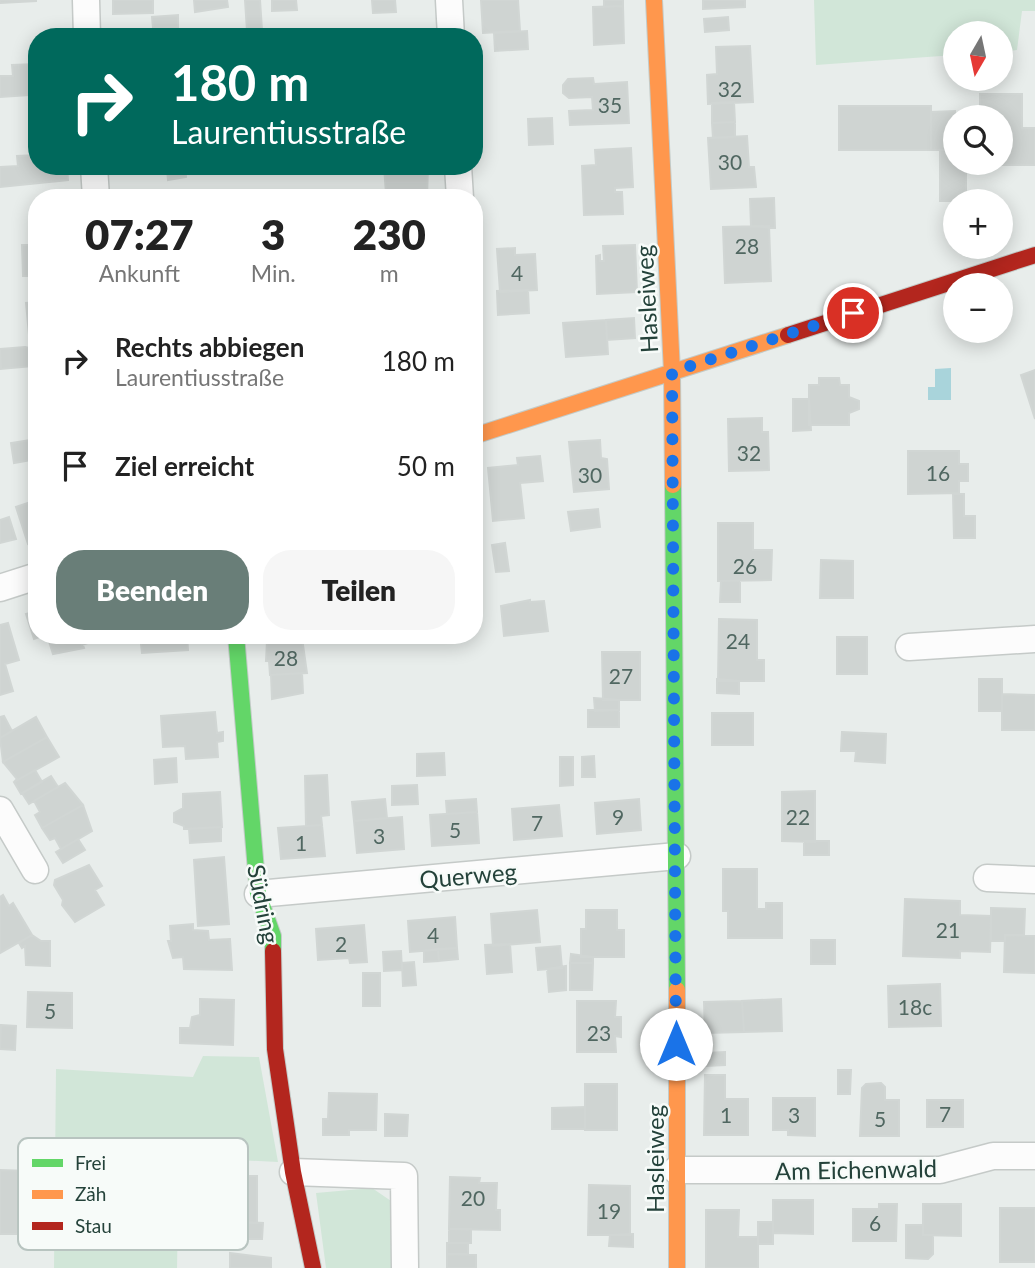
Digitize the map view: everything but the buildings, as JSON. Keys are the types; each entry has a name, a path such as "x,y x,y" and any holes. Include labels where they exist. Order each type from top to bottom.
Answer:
{"street":[{"path":"86,0 88,28"},
{"path":"449,0 451,28"},
{"name":"Hasleiweg","path":"653,0 672,372 677,856 677,1268"},
{"path":"483,433 1035,255"},
{"path":"0,588 28,579"},
{"path":"909,646 1035,639"},
{"name":"Südring","path":"237,644 258,894 273,936 275,1049 293,1172 313,1268"},
{"path":"0,810 35,870"},
{"name":"Querweg","path":"258,894 677,856"},
{"path":"987,878 1035,880"},
{"name":"Am Eichenwald","path":"676,1170 940,1170 993,1156 1035,1156"},
{"path":"293,1172 404,1176 405,1268"}],"green space":[{"path":"814,0 1035,0 1035,11 1022,11 1017,50 1013,50 1013,21 943,21 943,56 816,65"},
{"path":"203,1056 259,1057 278,1162 248,1160 248,1138 55,1138 56,1069 193,1077"},
{"path":"372,1188 394,1203 391,1268 326,1268 316,1193"},
{"path":"54,1250 177,1250 177,1268 54,1268"}],"water":[{"path":"951,368 951,400 928,400 928,387 935,387 935,369"}],"traffic: fast":[{"path":"673,485 677,990"},
{"path":"237,644 258,894 273,936 273,951"}],"traffic: slow":[{"path":"654,0 672,372 673,485"},
{"path":"483,433 788,335"},
{"path":"677,990 677,1268"}],"traffic: jam":[{"path":"788,335 1035,255"},
{"path":"273,951 275,1049 293,1172 313,1268"}],"route":[{"path":"676,1044 677,856 672,372 853,313"}]}
